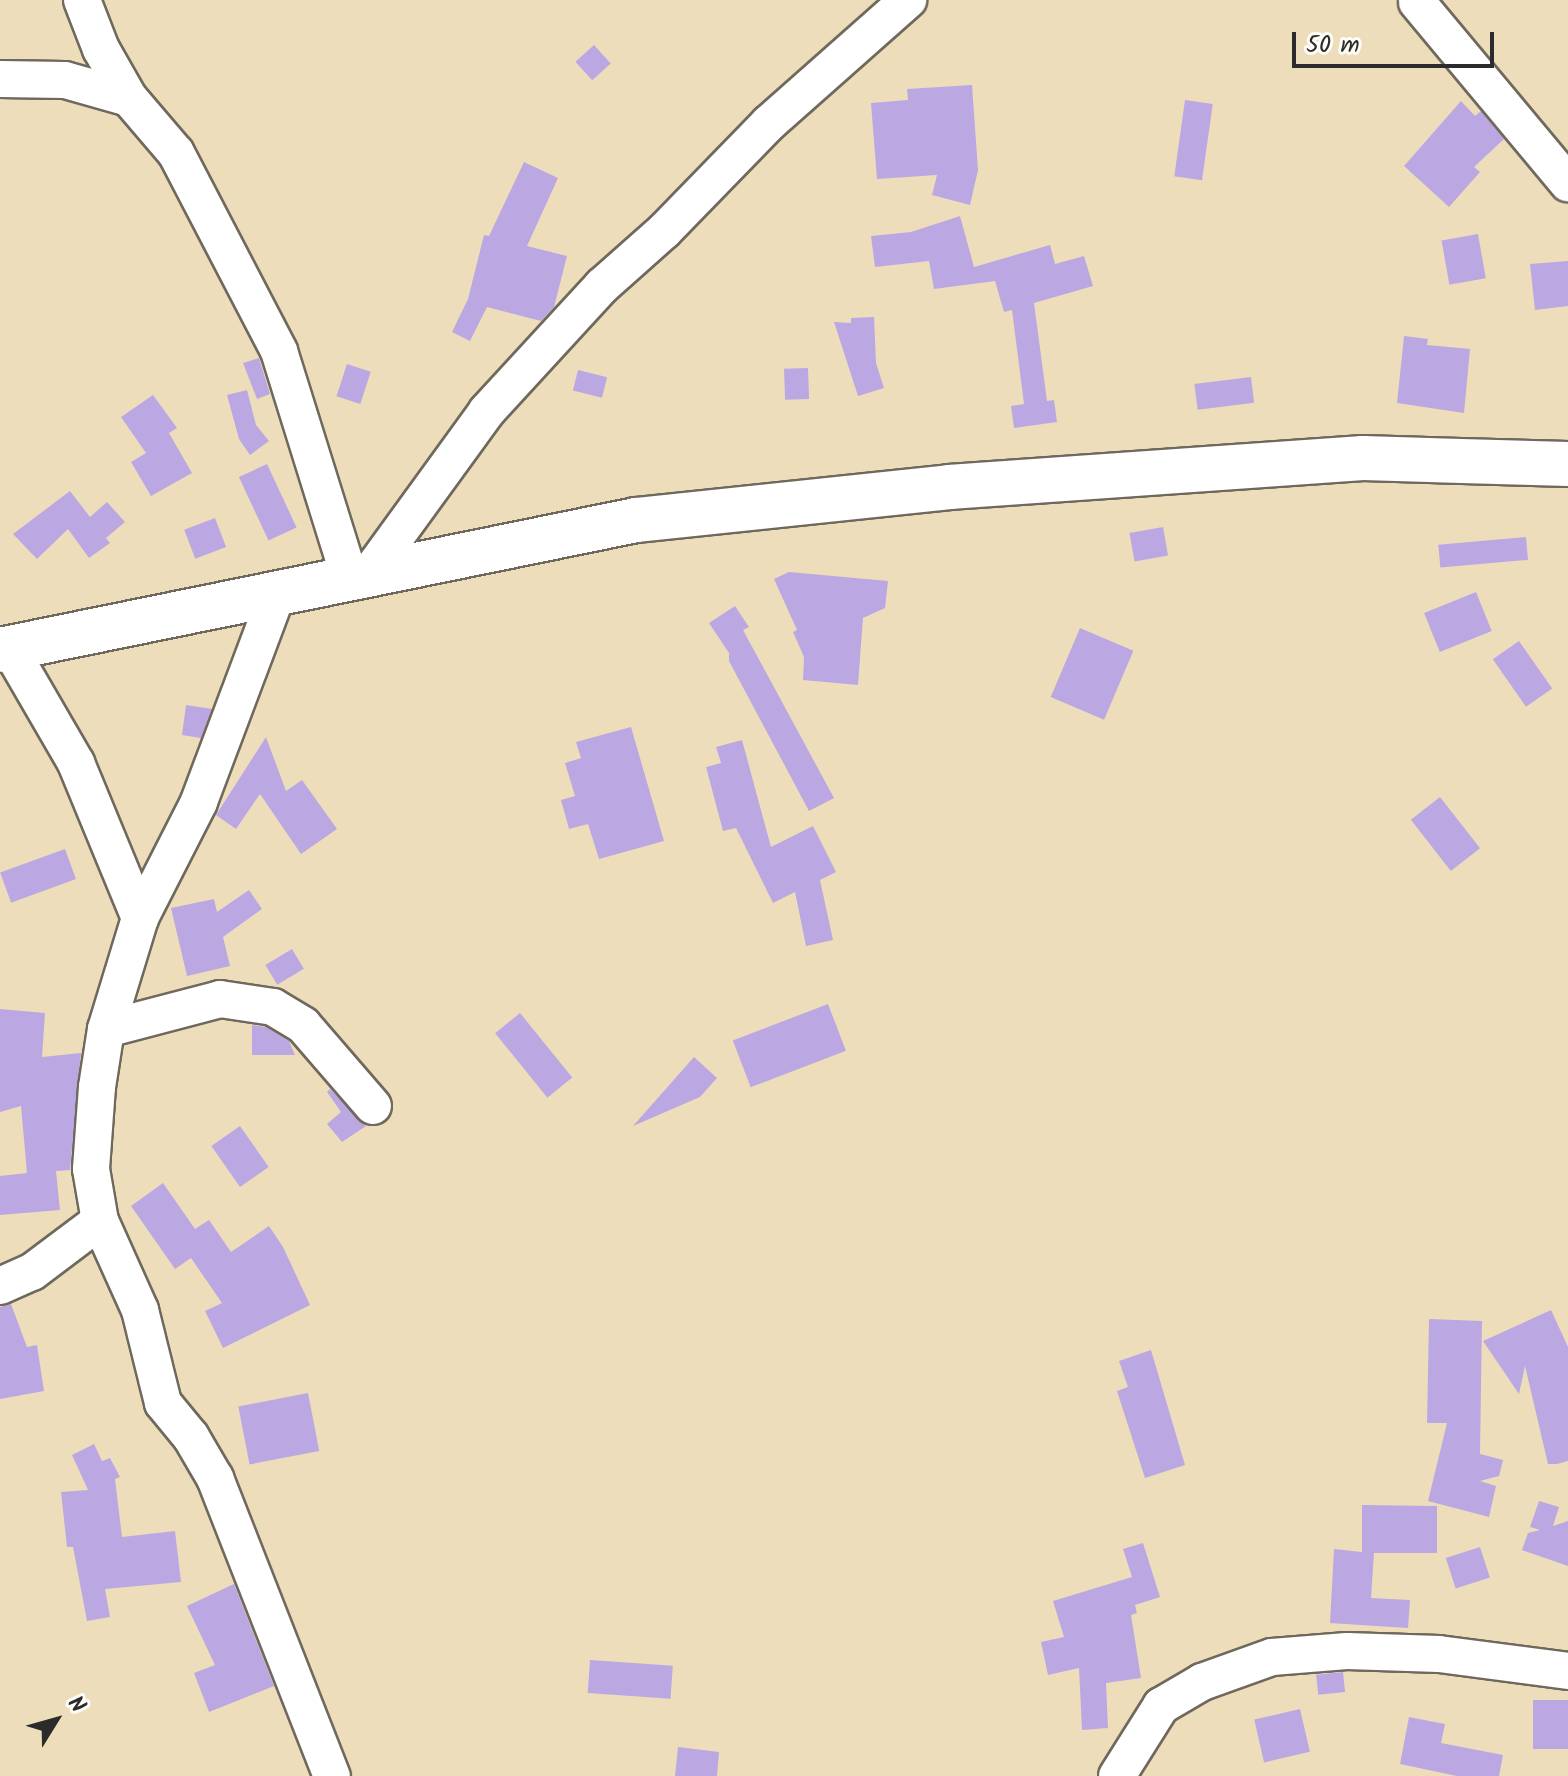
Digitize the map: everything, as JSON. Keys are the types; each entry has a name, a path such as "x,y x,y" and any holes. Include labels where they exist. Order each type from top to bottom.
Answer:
{"main road":[{"path":"5,650 636,520 949,487 1363,458 1568,464"}],"street":[{"path":"82,0 101,49 129,98 176,153 279,351 359,577"},
{"path":"359,577 487,411 602,286 664,231 769,123 908,0"},
{"path":"1414,1 1568,183"},
{"path":"0,79 65,80 129,98"},
{"path":"277,594 199,802 140,918 106,1029 97,1087 91,1169 100,1221 140,1310 163,1403 191,1437 215,1478 332,1776"},
{"path":"5,650 76,763 140,918"},
{"path":"106,1029 220,999 273,1007 303,1025 373,1106"},
{"path":"0,1286 32,1272 100,1221"},
{"path":"1117,1776 1161,1706 1202,1682 1272,1657 1347,1651 1439,1654 1568,1671"}],"building":[{"path":"594,45 611,64 592,80 575,62"},
{"path":"972,85 978,170 970,205 932,195 937,175 877,179 871,103 908,100 907,89"},
{"path":"1185,100 1213,104 1202,180 1174,176"},
{"path":"1461,101 1475,116 1481,111 1504,139 1474,167 1480,172 1449,207 1404,166"},
{"path":"524,162 558,178 527,246 567,256 554,307 541,321 487,307 470,341 452,332 468,299 484,235 489,236"},
{"path":"960,216 974,267 1050,245 1055,264 1084,256 1093,286 1034,303 1047,401 1054,400 1057,422 1014,428 1011,406 1024,404 1012,310 1004,312 995,281 934,289 929,261 875,267 871,236 911,232"},
{"path":"1478,234 1486,278 1449,285 1442,240"},
{"path":"1568,261 1568,306 1535,310 1530,264"},
{"path":"874,317 876,363 884,388 858,396 834,322 851,323 851,318"},
{"path":"1404,336 1428,339 1427,345 1470,349 1464,413 1397,403"},
{"path":"259,358 270,394 257,399 243,363"},
{"path":"347,364 371,372 360,404 336,396"},
{"path":"808,368 809,399 785,400 784,369"},
{"path":"578,370 607,377 602,398 573,390"},
{"path":"1251,377 1254,403 1198,410 1194,384"},
{"path":"247,390 256,425 269,441 250,455 239,439 227,395"},
{"path":"153,395 177,428 169,433 192,473 151,496 131,462 146,453 121,417"},
{"path":"267,464 297,527 268,541 239,477"},
{"path":"70,491 90,517 107,502 125,522 106,538 110,543 89,558 68,529 37,559 13,534"},
{"path":"215,518 226,547 195,559 184,530"},
{"path":"1163,527 1168,556 1135,561 1130,533"},
{"path":"1526,537 1528,560 1440,568 1438,545"},
{"path":"789,572 888,581 885,608 863,618 858,685 803,680 804,657 793,632 797,630 774,579"},
{"path":"1476,592 1492,631 1440,652 1424,613"},
{"path":"735,606 749,627 743,630 834,798 809,811 729,661 729,653 709,623"},
{"path":"1080,628 1133,651 1104,720 1051,697"},
{"path":"1519,641 1552,689 1526,707 1493,659"},
{"path":"186,705 212,709 201,738 182,735"},
{"path":"631,727 664,841 599,859 588,824 569,829 561,800 575,796 565,763 581,758 576,742"},
{"path":"266,737 286,791 302,780 337,829 301,854 260,794 236,829 216,815"},
{"path":"742,740 771,847 813,826 836,872 820,880 833,940 806,946 795,892 773,903 736,828 723,831 706,767 721,763 716,747"},
{"path":"1440,797 1480,848 1451,871 1411,820"},
{"path":"65,849 76,879 11,903 0,873"},
{"path":"249,890 262,909 223,937 230,966 187,976 171,908 214,899 217,912"},
{"path":"292,949 304,969 277,985 265,965"},
{"path":"828,1004 846,1051 751,1087 733,1041"},
{"path":"0,1009 45,1013 42,1057 81,1053 70,1170 56,1171 60,1210 0,1215 0,1176 27,1173 21,1106 0,1112"},
{"path":"520,1013 572,1078 547,1098 495,1033"},
{"path":"252,1025 266,1027 289,1041 295,1055 252,1055"},
{"path":"694,1057 717,1078 700,1097 633,1126"},
{"path":"330,1089 366,1126 342,1142 327,1124 341,1112 327,1092"},
{"path":"240,1126 269,1167 240,1187 211,1146"},
{"path":"163,1183 195,1229 209,1220 231,1252 269,1226 283,1247 310,1305 223,1348 205,1311 222,1303 191,1258 175,1269 131,1206"},
{"path":"11,1304 27,1347 37,1345 44,1391 0,1399 0,1307"},
{"path":"1551,1310 1568,1347 1568,1461 1557,1464 1548,1464 1525,1366 1519,1394 1483,1341"},
{"path":"1429,1319 1482,1321 1480,1454 1503,1460 1499,1476 1480,1481 1496,1486 1489,1517 1428,1501 1447,1423 1427,1423"},
{"path":"1151,1350 1185,1465 1145,1478 1117,1391 1128,1387 1119,1361"},
{"path":"308,1393 319,1451 250,1464 238,1407"},
{"path":"94,1444 102,1461 110,1458 120,1477 115,1479 122,1537 175,1531 181,1582 105,1589 110,1617 87,1621 73,1547 67,1547 61,1492 88,1490 72,1455"},
{"path":"1539,1501 1559,1507 1553,1526 1568,1521 1568,1566 1522,1550 1528,1533 1540,1530 1530,1527"},
{"path":"1362,1505 1437,1506 1437,1553 1374,1553 1371,1598 1410,1600 1408,1628 1330,1623 1334,1549 1362,1552"},
{"path":"1143,1543 1160,1597 1135,1605 1137,1613 1131,1615 1141,1678 1106,1683 1108,1728 1082,1730 1079,1668 1048,1675 1041,1642 1064,1637 1053,1601 1132,1577 1123,1549"},
{"path":"1480,1547 1490,1577 1456,1589 1446,1558"},
{"path":"234,1584 274,1686 209,1712 194,1673 215,1665 187,1606"},
{"path":"590,1660 673,1666 670,1699 588,1693"},
{"path":"1343,1672 1345,1692 1318,1695 1316,1675"},
{"path":"1533,1700 1568,1700 1568,1749 1533,1749"},
{"path":"1300,1709 1310,1752 1264,1762 1254,1720"},
{"path":"1409,1717 1445,1724 1441,1743 1503,1755 1499,1776 1457,1776 1400,1764"},
{"path":"678,1747 719,1752 717,1776 675,1776"}]}
